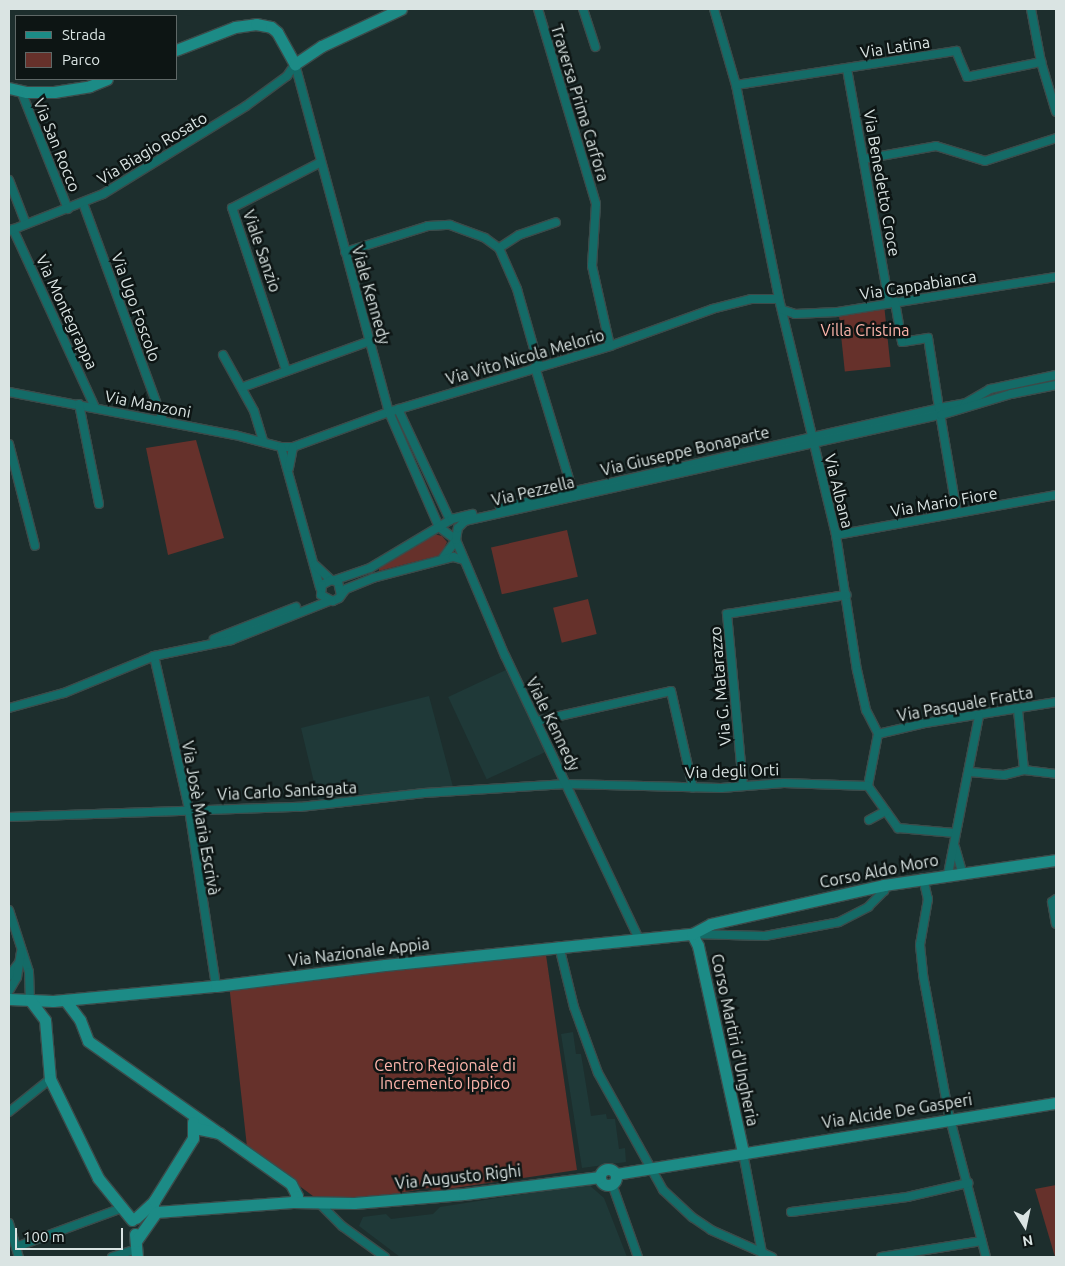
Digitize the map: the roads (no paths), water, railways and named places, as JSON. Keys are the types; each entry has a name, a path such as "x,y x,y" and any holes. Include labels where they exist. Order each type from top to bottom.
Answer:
{"street":[{"path":"178,49 235,27 256,24 271,26 277,32 295,64 322,46 401,9"},
{"name":"Traversa Prima Carfora","path":"538,9 596,204 592,266 610,346"},
{"path":"583,9 595,46"},
{"name":"Via Albana","path":"714,9 736,84 779,299 811,439 836,535 866,710 878,734"},
{"path":"1031,9 1041,62 1053,92 1056,112"},
{"name":"Via Latina","path":"736,84 847,69 956,51 967,77 1041,62"},
{"name":"Viale Kennedy","path":"295,64 389,412 439,526"},
{"name":"Via Biagio Rosato","path":"11,230 68,210 103,194 246,106 287,76 295,64"},
{"name":"Via Benedetto Croce","path":"847,69 892,303 902,342 928,338 939,409"},
{"path":"9,88 21,91 54,92 90,86 105,80"},
{"name":"Via San Rocco","path":"21,91 68,210"},
{"path":"864,159 936,146 985,161 1056,138"},
{"name":"Viale Sanzio","path":"286,370 232,208 321,162"},
{"path":"9,180 26,224"},
{"name":"Via Ugo Foscolo","path":"83,203 163,420"},
{"path":"499,248 519,235 556,222"},
{"path":"176,652 314,600 320,590 333,580 370,568 450,520 573,494 517,289 499,248 485,238 450,225 428,226 345,252"},
{"name":"Via Montegrappa","path":"11,230 95,408"},
{"name":"Via Cappabianca","path":"783,310 795,314 837,312 1056,277"},
{"name":"Via Vito Nicola Melorio","path":"281,448 293,447 398,409 537,366 610,346 712,309 752,299 779,299"},
{"path":"242,387 370,341"},
{"path":"223,355 254,411 262,441"},
{"path":"811,439 966,403 981,393 1056,375"},
{"path":"939,409 985,403 1056,385"},
{"name":"Via Manzoni","path":"9,392 163,420 262,441 281,448"},
{"path":"981,393 985,403"},
{"path":"79,404 99,504"},
{"path":"398,409 450,520"},
{"path":"939,409 957,513"},
{"name":"Via Pezzella","path":"456,540 458,528 465,521 811,439"},
{"path":"9,444 35,546"},
{"path":"288,470 293,447"},
{"path":"281,448 315,565 320,590 329,601"},
{"name":"Via Mario Fiore","path":"836,535 1056,495"},
{"path":"439,526 456,540 441,560"},
{"name":"Viale Kennedy","path":"456,540 536,721 639,939"},
{"path":"9,713 30,703 154,656 231,640 329,601 373,578 441,560 458,557 464,560"},
{"path":"315,565 340,584 341,595"},
{"path":"370,568 373,578"},
{"name":"Via G. Matarazzo","path":"743,786 727,614 846,595"},
{"name":"Via Josè Maria Escrivà","path":"154,656 189,810 216,986"},
{"path":"536,721 671,691 693,788"},
{"name":"Via Pasquale Fratta","path":"878,734 933,721 1018,710 1056,702"},
{"path":"9,708 30,703"},
{"path":"1018,710 1024,770"},
{"path":"948,874 955,834 970,772 979,716"},
{"path":"878,734 868,786 898,828 955,834"},
{"path":"970,772 1004,775 1024,770 1056,774"},
{"name":"Via degli Orti","path":"567,784 693,788 784,782 868,786"},
{"name":"Via Carlo Santagata","path":"9,817 300,807 424,794 567,784"},
{"path":"869,820 886,812"},
{"path":"954,845 962,872"},
{"name":"Corso Aldo Moro","path":"692,934 711,924 884,885 948,874 1056,860"},
{"path":"923,878 928,908 920,955 950,1119 986,1257"},
{"path":"692,934 765,936 839,922 868,907 884,890 884,885"},
{"path":"1056,899 1052,902 1056,924"},
{"path":"9,910 29,972 30,1000 40,1011 47,1030 50,1079 98,1178 122,1208 135,1236"},
{"name":"Via Nazionale Appia","path":"9,999 60,1000 216,986 559,946 692,934"},
{"name":"Corso Martiri d'Ungheria","path":"692,934 698,946 743,1153"},
{"path":"559,946 574,1007 608,1094 663,1190 692,1218 730,1240 772,1257"},
{"path":"9,976 17,966 21,947"},
{"path":"9,991 21,964 21,947"},
{"path":"80,1020 85,997"},
{"path":"47,1030 60,1000 80,1020 88,1041 319,1203 342,1226 386,1257"},
{"path":"9,1112 50,1079"},
{"name":"Via Alcide De Gasperi","path":"743,1153 1056,1103"},
{"path":"112,1257 135,1236 155,1206 193,1138 195,1128 189,1111"},
{"path":"195,1128 219,1133"},
{"path":"638,1257 614,1179 650,1169 743,1153 762,1253"},
{"name":"Via Augusto Righi","path":"155,1206 319,1203 464,1194 600,1177 606,1169 614,1179"},
{"path":"791,1212 907,1197 968,1183"},
{"path":"291,1184 297,1196 293,1202"},
{"path":"135,1236 155,1206"},
{"path":"16,1247 122,1208"},
{"path":"9,1223 19,1257"},
{"path":"881,1257 982,1241"}],"park label":[{"name":"Villa Cristina","path":"865,330"},
{"name":"Centro Regionale di Incremento Ippico","path":"445,1074"}]}
